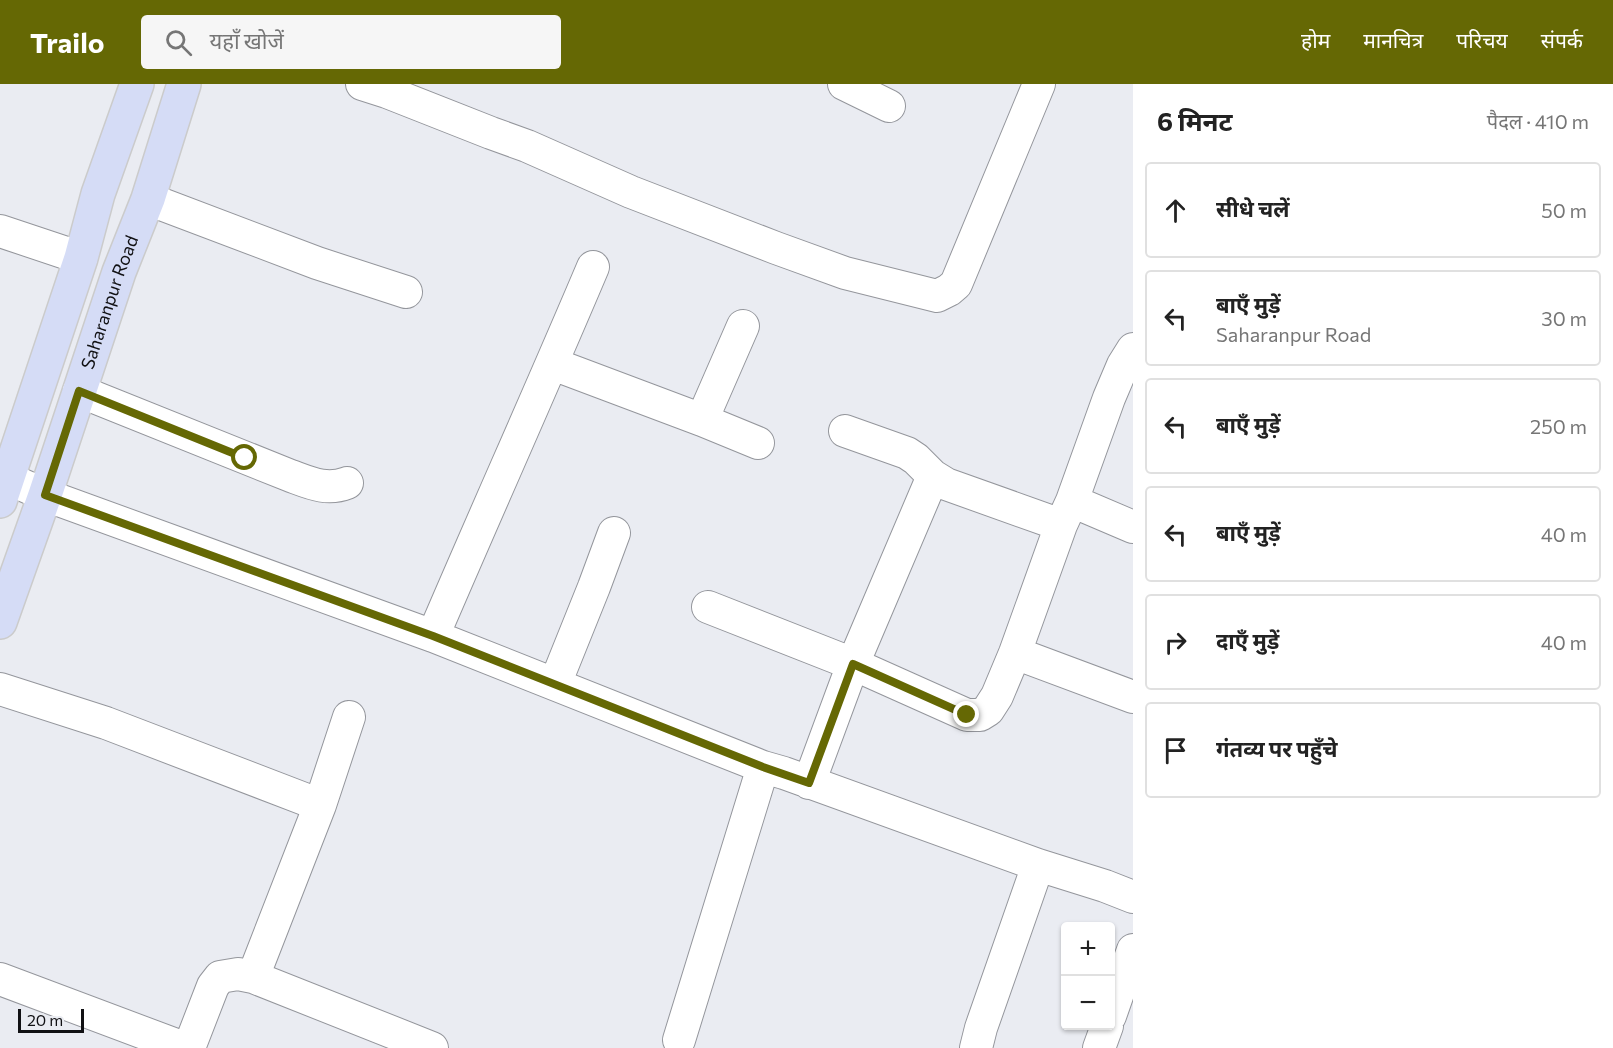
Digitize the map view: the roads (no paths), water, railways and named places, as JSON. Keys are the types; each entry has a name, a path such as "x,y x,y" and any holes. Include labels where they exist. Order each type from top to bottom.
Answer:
{"main road":[{"path":"4,490 81,258 98,194 137,84"},
{"name":"Saharanpur Road","path":"0,622 45,495 118,272 148,199 184,84"}],"street":[{"path":"362,84 527,146 631,192 776,248 845,273 937,296 956,284 1039,84"},
{"path":"844,84 889,106"},
{"path":"148,199 316,263 406,292"},
{"path":"0,231 81,258"},
{"path":"433,636 495,490 553,364 593,267"},
{"path":"702,420 742,326"},
{"path":"708,607 853,664 967,715 980,715 988,710 997,696 1015,653 1109,398 1123,365 1133,349"},
{"path":"553,364 758,443"},
{"path":"79,391 320,486 331,487 347,483"},
{"path":"845,431 906,453 946,484 1133,527"},
{"path":"809,783 853,664 933,476"},
{"path":"4,490 45,495 433,636 763,767 1133,897"},
{"path":"555,684 614,533"},
{"path":"1015,653 1133,697"},
{"path":"0,688 105,723 320,805"},
{"path":"253,977 320,805 349,717"},
{"path":"679,1040 763,767"},
{"path":"976,1048 1038,865"},
{"path":"1115,1002 1133,950"},
{"path":"189,1048 213,986 220,977 238,974 253,977 432,1048"},
{"path":"0,979 184,1048"},
{"path":"1100,1048 1106,1030"}]}
